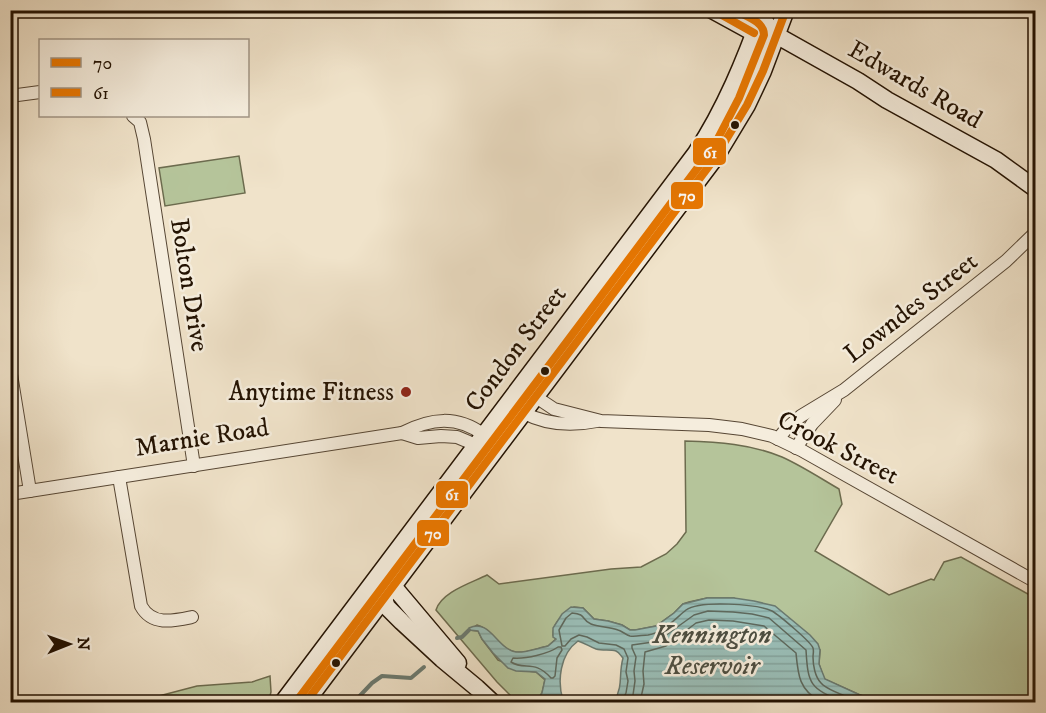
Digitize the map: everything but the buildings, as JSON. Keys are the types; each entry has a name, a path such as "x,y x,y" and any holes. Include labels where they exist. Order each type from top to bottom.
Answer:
{"main road":[{"name":"Edwards Road","path":"712,10 757,18 776,35 843,72 887,100 996,160 1035,176"},
{"name":"Condon Street","path":"306,702 716,158 747,105 763,71 786,10"},
{"name":"Condon Street","path":"283,702 696,153 723,108 757,18"},
{"name":"Edwards Road","path":"996,160 1035,189"},
{"name":"Marnie Road","path":"480,440 499,447"},
{"path":"381,572 477,688"},
{"path":"381,572 381,588 384,600 391,612 492,702"}],"street":[{"path":"10,96 39,92"},
{"name":"Bolton Drive","path":"134,117 140,122 144,139 194,466"},
{"name":"Lowndes Street","path":"778,439 801,416 844,390 1006,261 1035,232"},
{"name":"Lowndes Street","path":"1006,261 1035,245"},
{"path":"10,368 30,491"},
{"name":"Lowndes Street","path":"796,447 813,424 844,390"},
{"name":"Crook Street","path":"536,397 554,409 601,421 717,426 742,429 778,439 1035,582"},
{"name":"Crook Street","path":"524,413 560,424 578,425 601,421"},
{"name":"Marnie Road","path":"10,494 402,433 416,426 446,420 469,425 480,440"},
{"path":"119,477 141,606 144,612 149,617 164,621 192,617"}],"green space":[{"path":"239,156 245,193 165,206 159,168"},
{"path":"685,441 734,444 758,449 797,464 839,489 842,504 815,551 889,595 931,579 934,580 944,562 961,557 1035,598 1035,702 881,702 824,679 819,664 820,650 734,598 707,598 683,604 656,626 636,630 594,619 583,608 574,607 557,622 553,630 556,639 548,646 523,652 509,650 487,630 477,625 469,630 478,631 498,660 536,672 545,680 537,702 517,702 436,610 439,604 450,593 487,575 499,584 641,567 666,554 686,532"},
{"path":"270,676 271,692 266,702 136,702 197,686 252,682"}],"water":[{"name":"Kennington Reservoir","path":"707,598 734,598 775,606 818,644 819,664 825,679 881,702 614,702 619,690 623,658 616,651 596,649 578,641 567,653 560,676 563,700 568,702 537,702 545,679 536,672 516,671 508,668 493,653 478,631 469,630 476,626 483,627 509,650 524,652 548,646 556,639 553,637 553,628 562,614 571,607 583,608 594,619 635,630 656,626 683,604"}],"waterway":[{"path":"457,638 462,637 469,630"},
{"path":"354,702 382,676 411,678 424,667"},
{"path":"250,702 268,697"},
{"path":"321,702 328,702"}],"transit line":[{"name":"70","path":"713,10 754,33"},
{"name":"61","path":"296,702 714,146 739,98 764,35 761,26 735,10"},
{"name":"70","path":"306,702 715,158 747,105 763,71 786,10"}],"place":[{"name":"Anytime Fitness","path":"406,392"}]}
